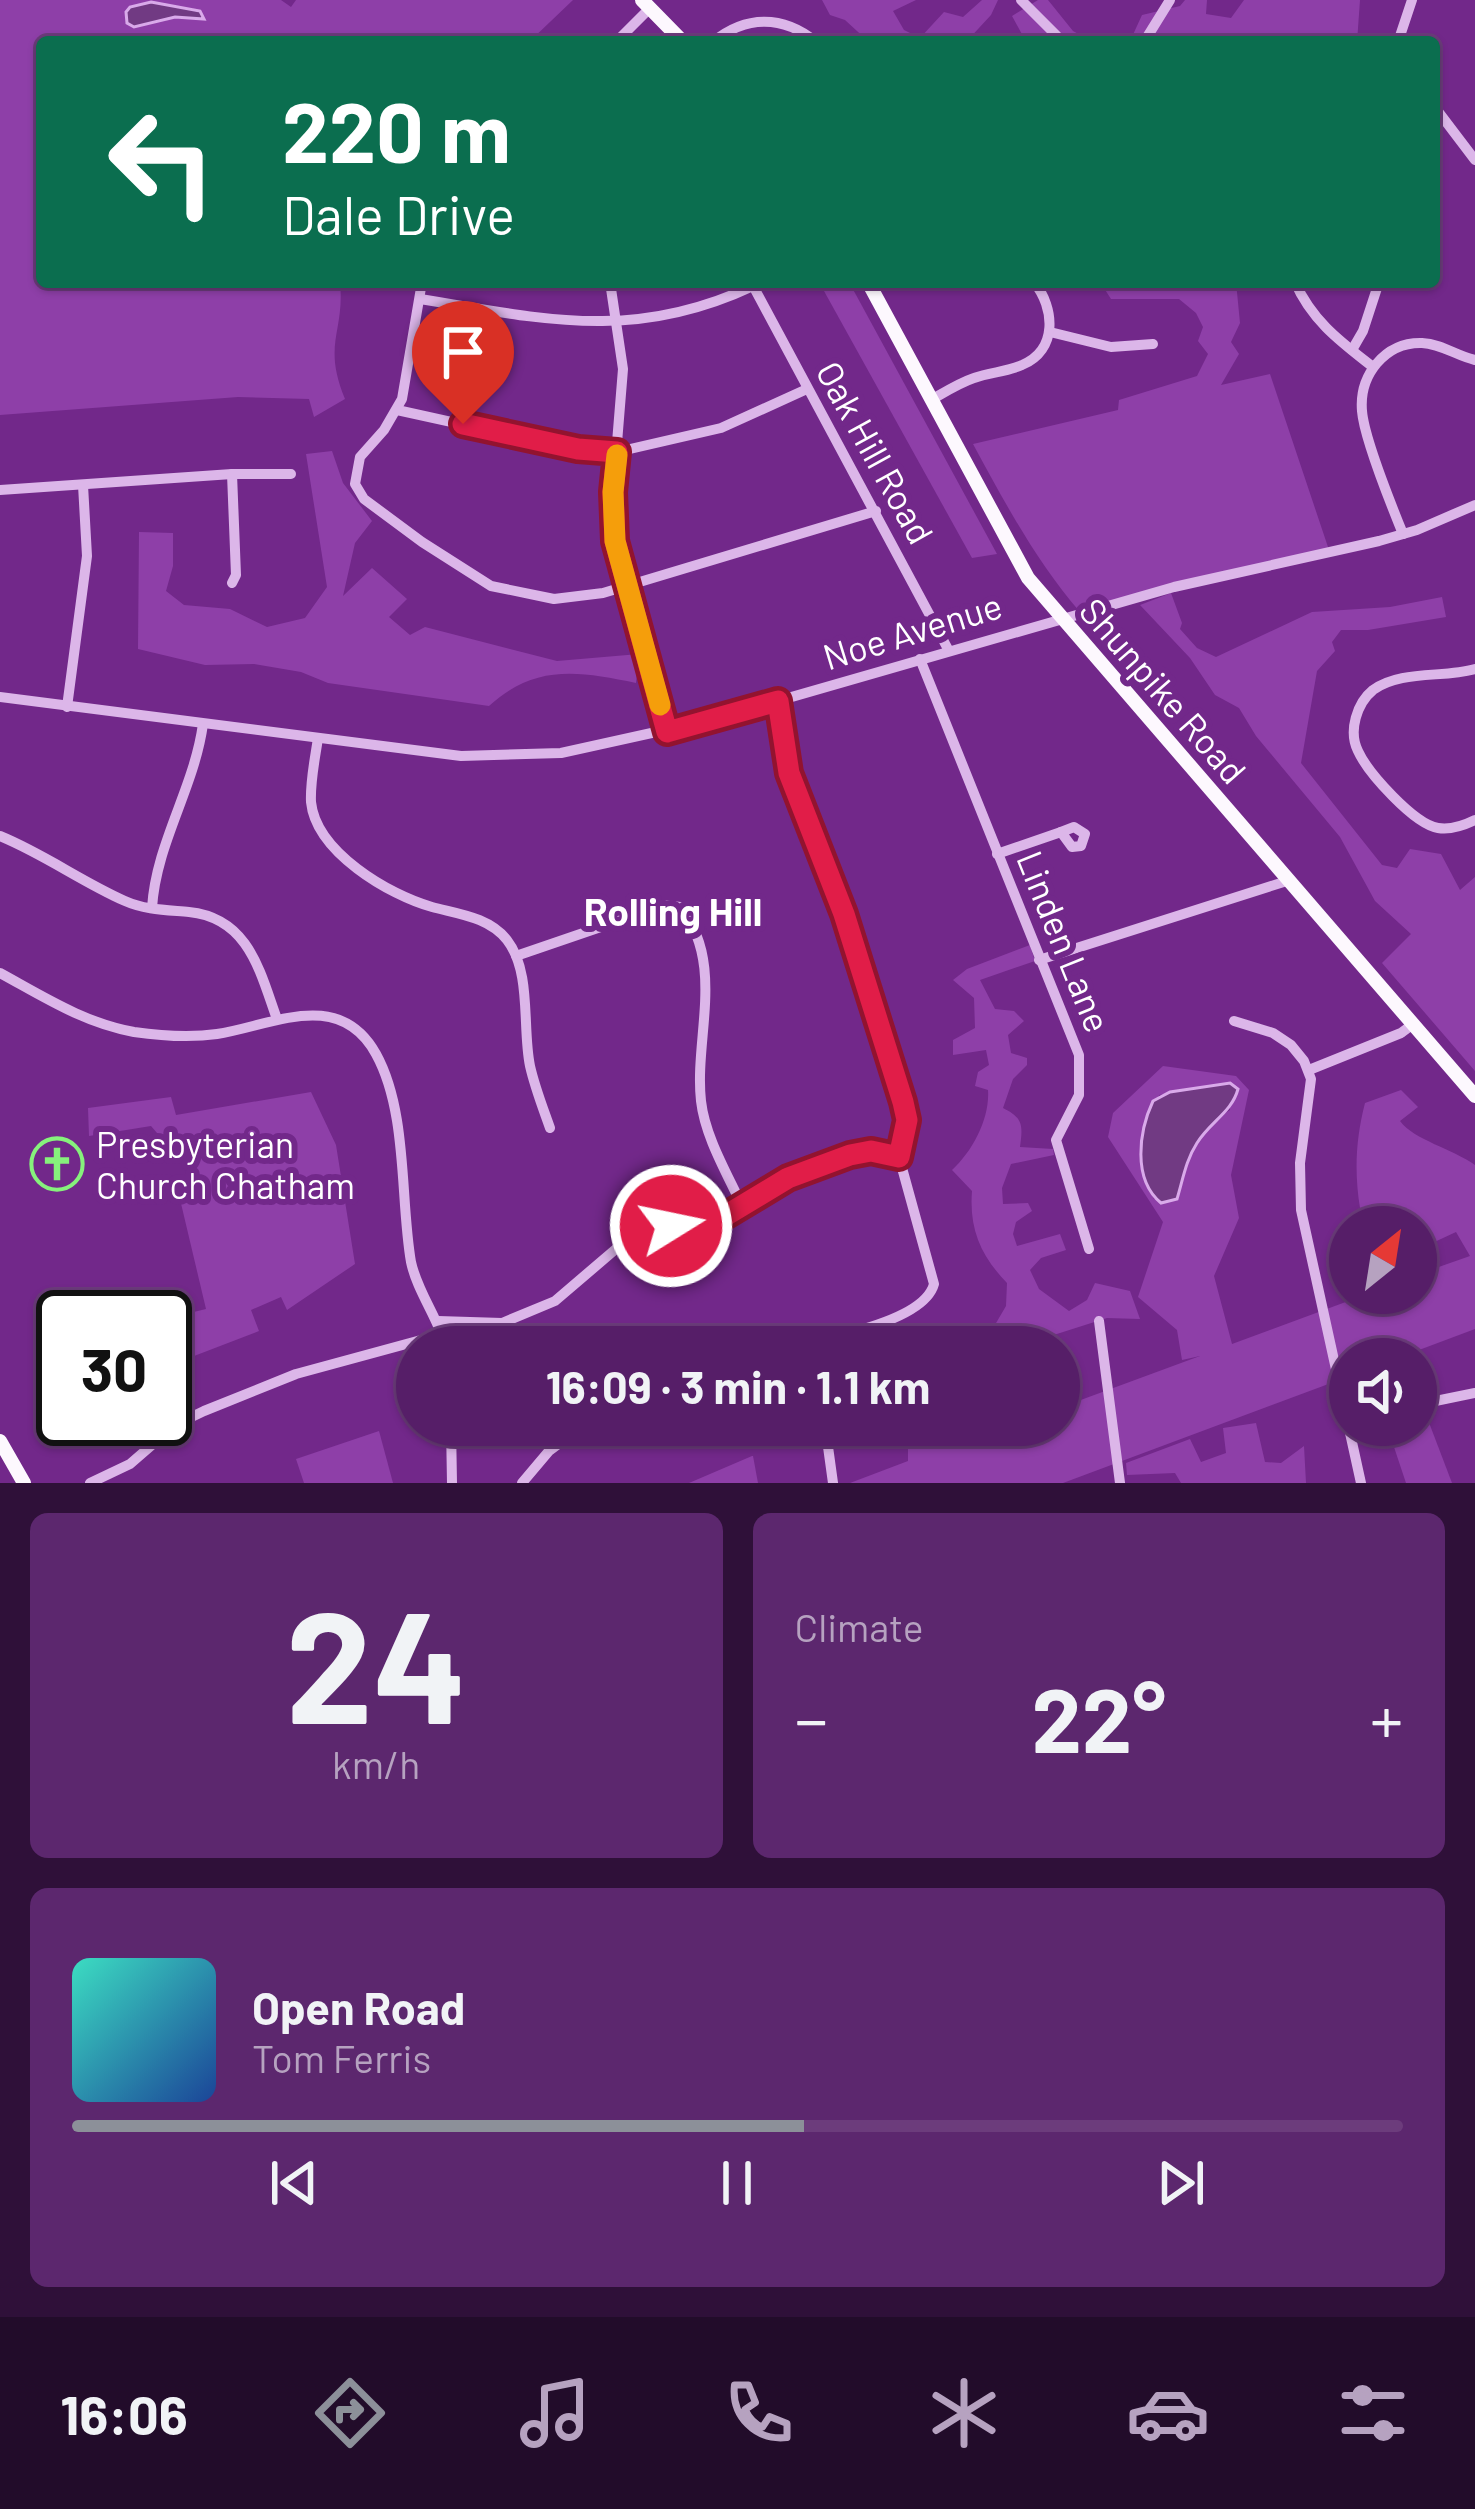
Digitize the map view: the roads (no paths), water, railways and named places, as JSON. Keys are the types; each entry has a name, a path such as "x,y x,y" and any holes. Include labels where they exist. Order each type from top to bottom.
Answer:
{"main road":[{"path":"646,4 677,36"},
{"name":"Shunpike Road","path":"871,288 1012,553 1060,618 1475,1096"},
{"path":"0,1442 25,1483"}],"street":[{"path":"1021,0 1057,36"},
{"path":"1148,36 1170,0"},
{"path":"1400,36 1412,0"},
{"path":"621,36 646,4"},
{"path":"721,36 737,25 762,20 791,26 807,36"},
{"path":"1440,114 1475,160"},
{"path":"421,288 405,388 397,410 357,463 354,476 364,499 491,586 554,599 628,587 876,511"},
{"path":"611,288 623,369 613,492 615,541 667,732"},
{"path":"420,299 568,323 617,322 670,316 742,288"},
{"name":"Oak Hill Road","path":"754,288 949,651"},
{"path":"931,400 978,376 1026,363 1044,345 1050,332 1048,307 1037,288"},
{"path":"1298,288 1317,320 1373,367"},
{"path":"1352,350 1377,288"},
{"path":"1050,332 1111,347 1154,344"},
{"path":"1403,534 1363,420 1363,390 1373,367 1388,353 1411,344 1431,344 1475,360"},
{"path":"397,410 578,449 617,452 721,428 807,389"},
{"path":"232,474 236,575 232,583"},
{"path":"0,490 291,474"},
{"path":"67,707 87,556 83,485"},
{"name":"Noe Avenue","path":"0,698 463,756 508,758 582,750 667,732 1060,618 1403,534 1475,505"},
{"name":"Linden Lane","path":"920,659 1079,1055 1079,1096 1056,1140 1089,1249"},
{"path":"1475,669 1385,684 1369,694 1356,716 1355,741 1364,759 1425,824 1440,828 1475,820"},
{"path":"778,701 789,773 844,914 903,1102 907,1120 899,1157 933,1275 931,1295 913,1308 869,1326"},
{"path":"152,908 161,849 195,767 202,724"},
{"path":"318,738 312,808 320,827 344,856 391,893 490,925 516,956 530,1064 550,1128"},
{"path":"1431,843 1440,828"},
{"path":"998,854 1061,832"},
{"path":"0,836 120,899 206,915 234,930 254,956 277,1019"},
{"path":"1039,960 1290,880"},
{"path":"516,956 664,905 675,904 685,913 706,988 702,1108 743,1208"},
{"path":"0,973 81,1016 132,1031 192,1036 306,1014 326,1016 357,1033 376,1052 402,1157 412,1267 440,1326"},
{"path":"1234,1021 1282,1038 1309,1070 1312,1099 1300,1163 1301,1210 1330,1338"},
{"path":"1309,1070 1413,1024"},
{"path":"438,1321 502,1323 555,1301 635,1237 671,1226 715,1222 788,1178 850,1155 871,1151 899,1157"},
{"path":"1099,1321 1120,1483"},
{"path":"90,1483 130,1464 175,1425 204,1411 296,1374 396,1352"},
{"path":"1437,1401 1475,1393"},
{"path":"451,1446 452,1483"},
{"path":"522,1483 556,1446"},
{"path":"828,1446 833,1483"},
{"path":"1354,1446 1361,1483"}],"place":[{"name":"Presbyterian Church Chatham","path":"57,1164"}],"district":[{"name":"Rolling Hill","path":"673,910"}]}
